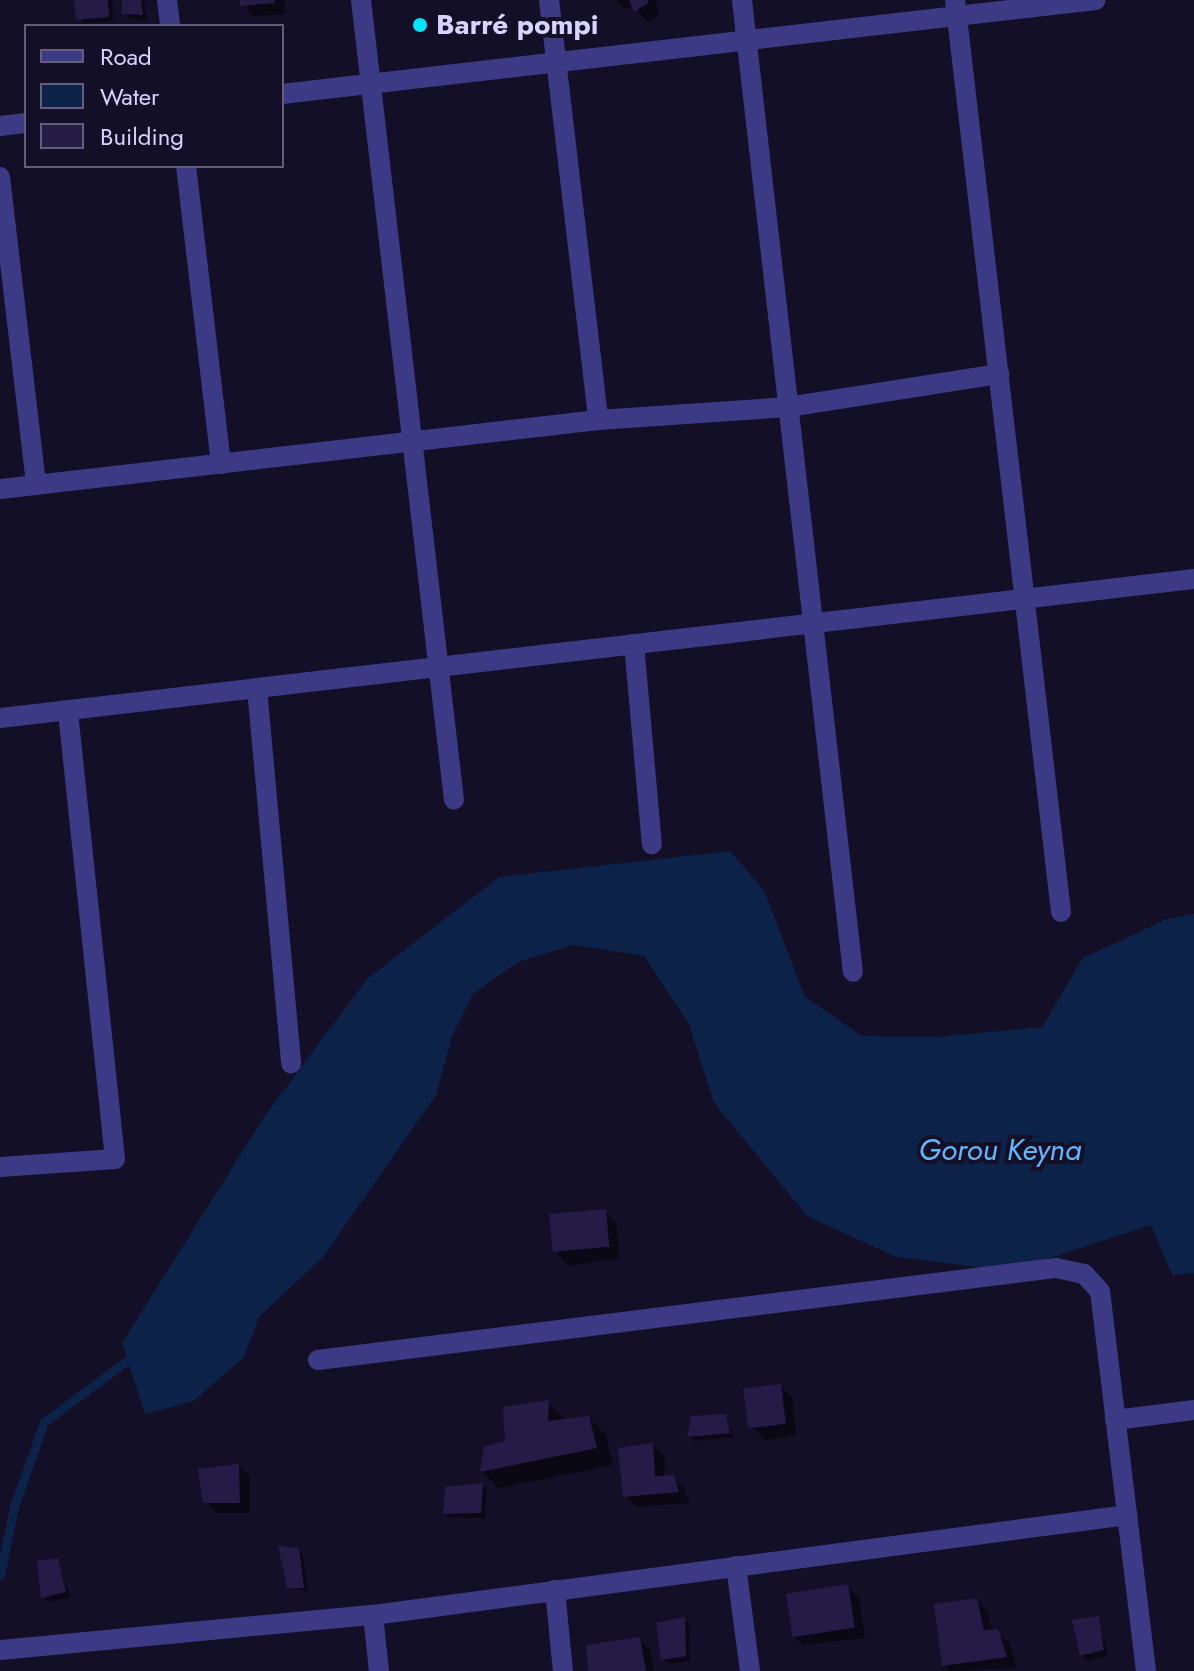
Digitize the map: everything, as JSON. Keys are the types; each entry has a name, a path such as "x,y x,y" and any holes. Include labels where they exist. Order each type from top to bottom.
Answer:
{"street":[{"path":"167,0 170,24"},
{"path":"361,0 454,800"},
{"path":"549,0 598,420"},
{"path":"742,0 853,972"},
{"path":"284,94 746,41 956,8 1096,0"},
{"path":"956,8 1061,912"},
{"path":"0,126 24,123"},
{"path":"186,168 221,464"},
{"path":"0,177 36,485"},
{"path":"0,489 598,420 788,407 999,374"},
{"path":"0,718 1194,579"},
{"path":"634,644 652,844"},
{"path":"257,688 291,1063"},
{"path":"0,1167 115,1159 68,710"},
{"path":"318,1360 1056,1268 1084,1274 1100,1291 1146,1671"},
{"path":"1115,1420 1194,1410"},
{"path":"0,1650 373,1615 1127,1515"},
{"path":"736,1566 750,1671"},
{"path":"555,1590 563,1671"},
{"path":"373,1615 379,1671"}],"water":[{"name":"Gorou Keyna","path":"730,851 764,890 805,997 862,1036 936,1037 1042,1027 1083,958 1167,919 1194,914 1194,1273 1172,1275 1151,1225 1010,1271 896,1257 807,1216 714,1103 689,1024 644,956 573,945 518,962 473,994 452,1036 436,1095 323,1257 259,1317 244,1357 194,1401 145,1414 122,1343 264,1117 367,979 499,877"}],"building":[{"path":"74,0 108,0 109,17 76,20"},
{"path":"122,0 141,0 143,15 122,14"},
{"path":"240,0 274,0 275,3 240,6"},
{"path":"629,0 648,0 648,3 634,12"},
{"path":"606,1209 609,1247 553,1252 549,1214"},
{"path":"781,1384 786,1424 748,1428 743,1389"},
{"path":"549,1400 548,1421 589,1416 597,1448 480,1472 484,1447 505,1441 503,1407"},
{"path":"726,1414 730,1433 687,1437 691,1416"},
{"path":"653,1443 655,1476 674,1475 679,1492 623,1497 618,1448"},
{"path":"239,1464 240,1503 203,1503 198,1469"},
{"path":"483,1483 481,1513 443,1514 445,1487"},
{"path":"278,1546 299,1548 304,1588 287,1588"},
{"path":"58,1558 66,1592 41,1598 37,1561"},
{"path":"848,1584 855,1627 793,1637 786,1594"},
{"path":"977,1598 984,1630 998,1629 1007,1657 942,1666 934,1604"},
{"path":"1099,1616 1104,1650 1080,1656 1072,1620"},
{"path":"685,1617 686,1656 661,1660 656,1623"},
{"path":"640,1637 646,1671 588,1671 586,1645"}],"waterway":[{"path":"0,1575 14,1507 44,1422 135,1355"}],"place":[{"name":"Barré pompi","path":"420,25"}]}
